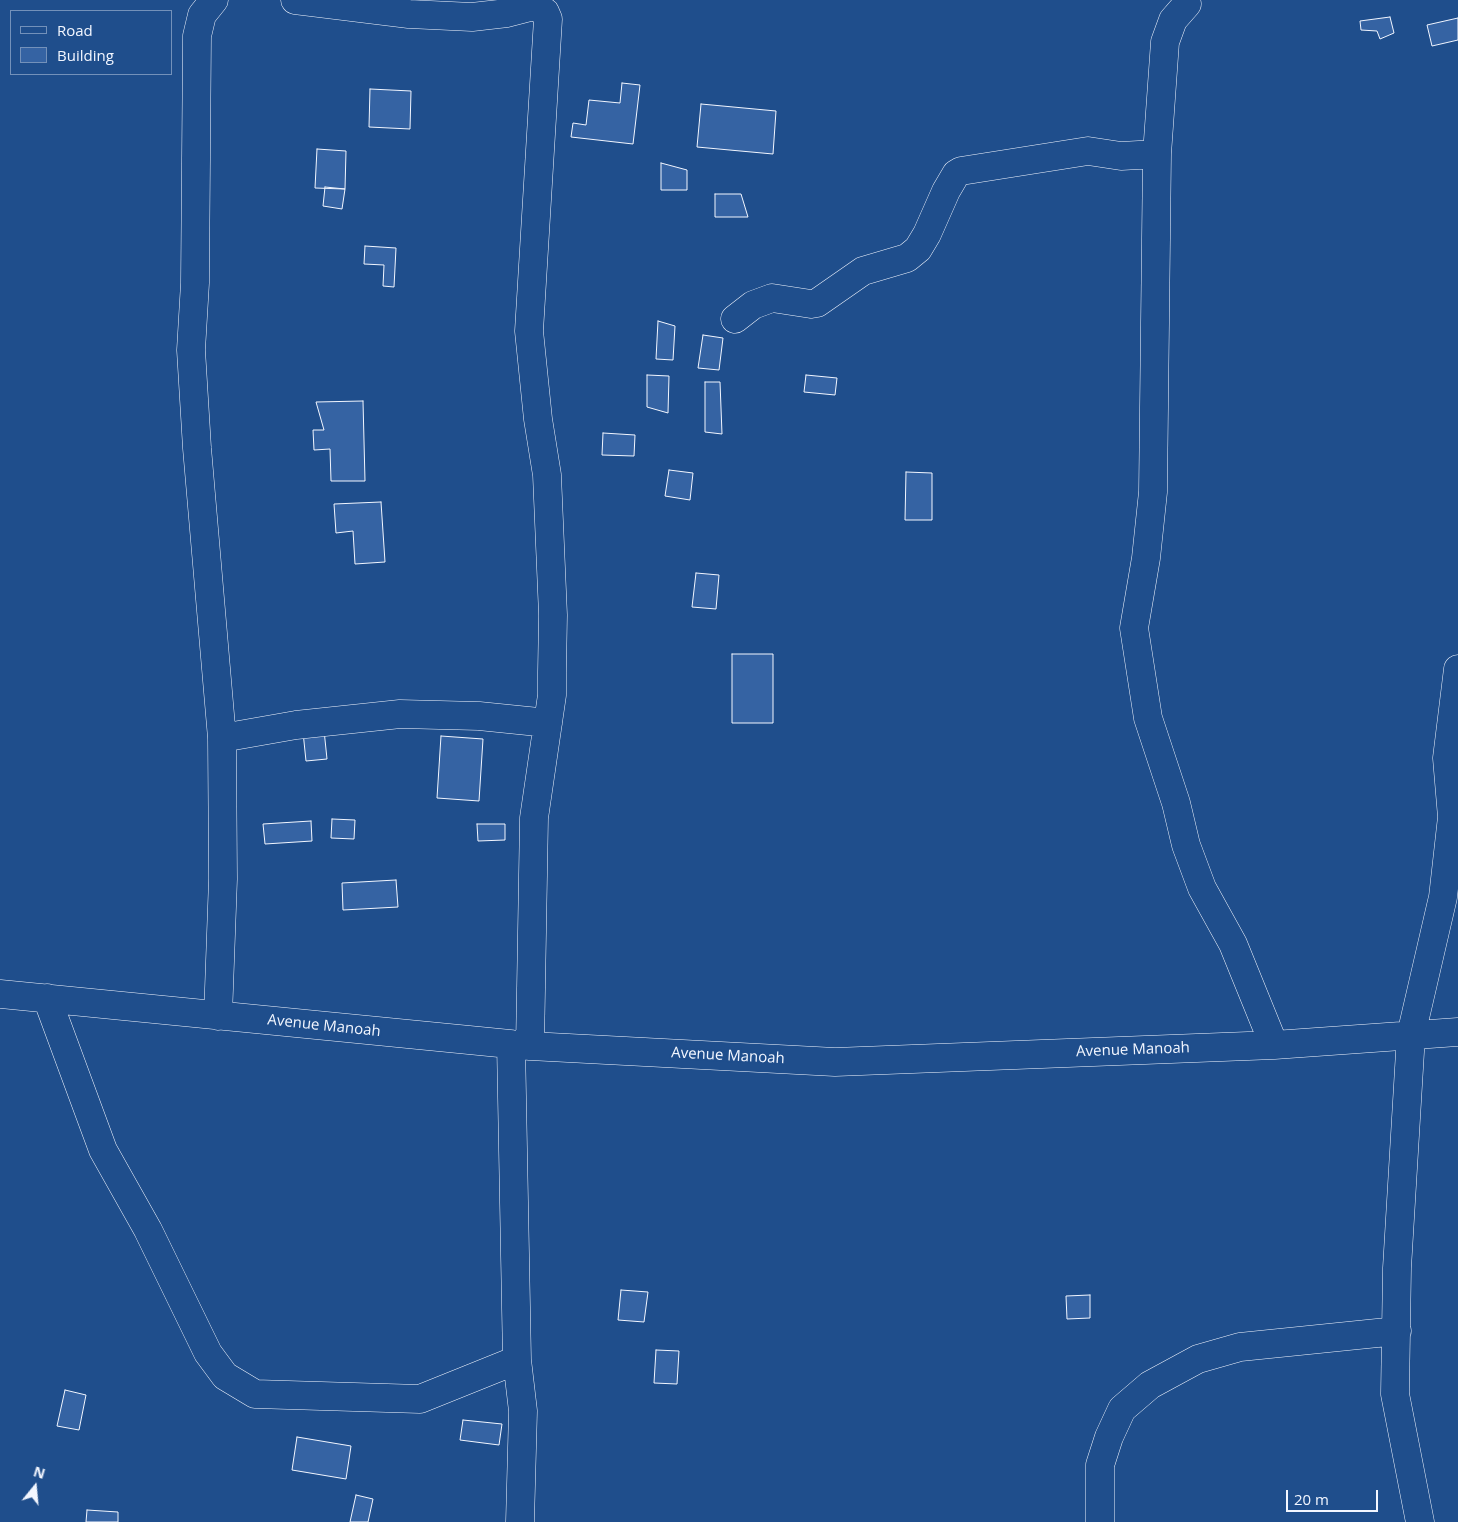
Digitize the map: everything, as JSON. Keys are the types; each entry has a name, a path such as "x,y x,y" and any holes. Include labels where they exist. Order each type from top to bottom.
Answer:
{"street":[{"path":"214,0 202,15 196,36 195,283 191,350 197,448 222,738 223,879 218,1016"},
{"path":"295,0 409,14 472,16 507,13 534,6 545,12 548,18 529,331 538,419 547,475 553,644 552,695 534,818 520,1045 517,1360 523,1411 520,1522"},
{"path":"1187,4 1173,20 1165,42 1157,154 1153,492 1146,558 1134,628 1148,718 1176,803 1186,845 1202,888 1232,944 1274,1044"},
{"path":"736,319 753,306 772,298 811,304 817,303 855,279 863,271 907,258 918,249 927,234 946,191 956,174 961,171 1088,151 1121,156 1157,154"},
{"path":"1420,1522 1395,1394 1396,1268 1411,1035 1443,896 1452,817 1447,758 1458,669"},
{"path":"222,738 296,725 400,714 479,716 548,722"},
{"name":"Avenue Manoah","path":"0,994 520,1045 835,1062 1274,1044 1458,1032"},
{"path":"47,998 103,1150 148,1230 208,1353 225,1376 255,1394 420,1399 517,1360"},
{"path":"1100,1522 1100,1465 1109,1437 1122,1409 1150,1385 1198,1359 1240,1347 1397,1331"}],"building":[{"path":"1390,17 1394,33 1380,39 1377,31 1361,30 1360,21"},
{"path":"1458,18 1458,40 1432,46 1427,25"},
{"path":"622,83 640,85 633,144 571,137 573,123 586,125 589,100 620,103"},
{"path":"370,89 411,91 410,129 369,127"},
{"path":"701,104 776,111 773,154 697,147"},
{"path":"317,149 346,151 345,189 315,188"},
{"path":"661,163 687,170 687,190 661,190"},
{"path":"325,187 345,189 342,209 323,206"},
{"path":"715,194 741,194 748,217 715,217"},
{"path":"365,246 396,248 394,287 383,286 384,265 364,264"},
{"path":"658,321 675,326 673,360 656,359"},
{"path":"703,335 723,338 719,370 698,368"},
{"path":"647,375 669,376 668,413 647,407"},
{"path":"806,375 837,378 835,395 804,392"},
{"path":"705,382 720,382 722,434 705,432"},
{"path":"363,401 365,481 331,481 330,449 314,450 313,430 324,430 316,402"},
{"path":"603,433 635,435 634,456 602,455"},
{"path":"669,470 693,473 690,500 665,496"},
{"path":"906,472 932,473 932,520 905,520"},
{"path":"381,502 385,562 355,564 353,531 336,533 334,504"},
{"path":"696,573 719,575 716,609 692,607"},
{"path":"732,654 773,654 773,723 732,723"},
{"path":"324,730 327,759 306,761 303,732"},
{"path":"441,736 483,739 479,801 437,798"},
{"path":"332,819 355,820 354,839 331,838"},
{"path":"311,821 312,841 265,844 263,824"},
{"path":"477,824 505,824 505,840 478,841"},
{"path":"396,880 398,907 343,910 342,883"},
{"path":"621,1290 648,1292 644,1322 618,1320"},
{"path":"1090,1295 1090,1318 1067,1319 1066,1296"},
{"path":"656,1350 679,1351 677,1384 654,1383"},
{"path":"65,1390 86,1395 79,1430 57,1426"},
{"path":"463,1420 502,1424 499,1445 460,1440"},
{"path":"297,1437 351,1446 346,1479 292,1470"},
{"path":"356,1495 373,1499 368,1522 350,1522"},
{"path":"87,1510 118,1512 118,1522 86,1522"}]}
